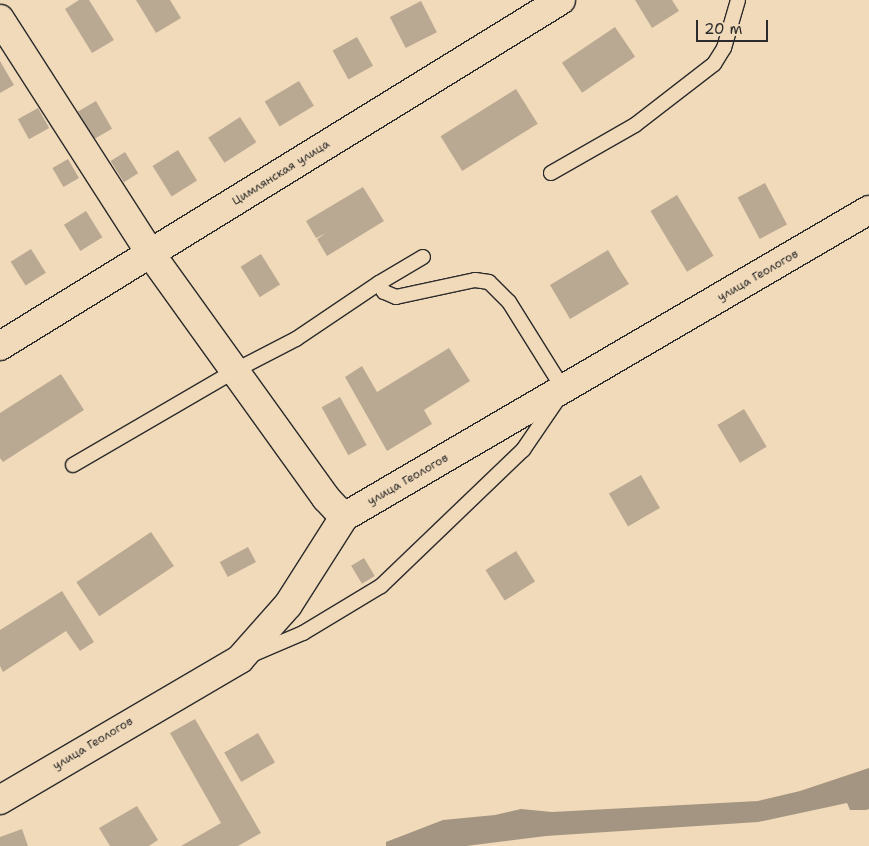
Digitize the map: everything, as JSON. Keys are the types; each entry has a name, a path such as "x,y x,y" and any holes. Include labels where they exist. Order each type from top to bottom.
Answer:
{"street":[{"name":"Цимлянская улица","path":"0,346 561,0"},
{"path":"0,19 150,253 236,370 326,498 344,516"},
{"name":"улица Геологов","path":"0,800 240,659 288,605 344,516 564,390 867,212"}],"lane":[{"path":"551,173 635,125 714,64 724,48 738,0"},
{"path":"73,465 236,370 296,339 379,283 423,257"},
{"path":"240,659 274,647 303,633 381,586 523,450 564,390 509,302 489,282 475,280 396,297 384,292 379,283"}],"shaded area":[{"path":"869,768 869,809 866,810 850,810 847,803 758,822 546,836 466,846 386,846 386,842 443,820 495,815 521,809 552,812 758,801 800,791"}],"building":[{"path":"79,0 89,0 114,40 92,53 65,9"},
{"path":"136,0 170,0 181,18 156,33"},
{"path":"635,0 672,0 679,11 652,28"},
{"path":"421,1 437,32 406,48 390,17"},
{"path":"615,27 635,57 582,93 562,63"},
{"path":"357,37 373,66 349,79 333,51"},
{"path":"0,61 14,85 0,93"},
{"path":"299,81 314,106 280,126 265,102"},
{"path":"516,89 538,124 462,171 441,136"},
{"path":"96,101 112,129 94,139 78,111"},
{"path":"38,108 49,128 29,139 18,119"},
{"path":"240,117 256,142 224,163 208,138"},
{"path":"178,150 197,181 172,196 153,166"},
{"path":"125,152 138,173 124,182 111,161"},
{"path":"68,159 79,178 63,187 52,168"},
{"path":"765,183 787,224 760,239 738,198"},
{"path":"363,187 384,221 327,256 317,239 326,233 316,238 306,221"},
{"path":"677,195 714,256 687,272 650,211"},
{"path":"86,211 102,237 80,251 64,225"},
{"path":"31,249 46,273 25,285 11,262"},
{"path":"608,250 629,284 570,319 550,285"},
{"path":"261,254 280,285 260,297 241,267"},
{"path":"449,348 470,381 424,410 432,424 387,451 345,377 362,366 377,392"},
{"path":"61,374 84,410 3,462 0,458 0,413"},
{"path":"340,397 367,445 348,455 322,407"},
{"path":"744,409 767,447 740,463 717,425"},
{"path":"641,475 660,508 628,526 609,494"},
{"path":"151,532 174,566 99,616 76,582"},
{"path":"248,547 256,562 228,577 220,562"},
{"path":"516,551 535,582 505,601 485,570"},
{"path":"364,558 375,576 362,584 351,566"},
{"path":"62,591 94,642 80,651 66,631 3,672 0,666 0,630"},
{"path":"195,719 261,833 238,846 181,846 221,823 170,733"},
{"path":"258,733 275,762 241,782 224,752"},
{"path":"137,806 158,840 149,846 110,846 99,828"},
{"path":"22,829 28,846 0,846 0,837"}]}
